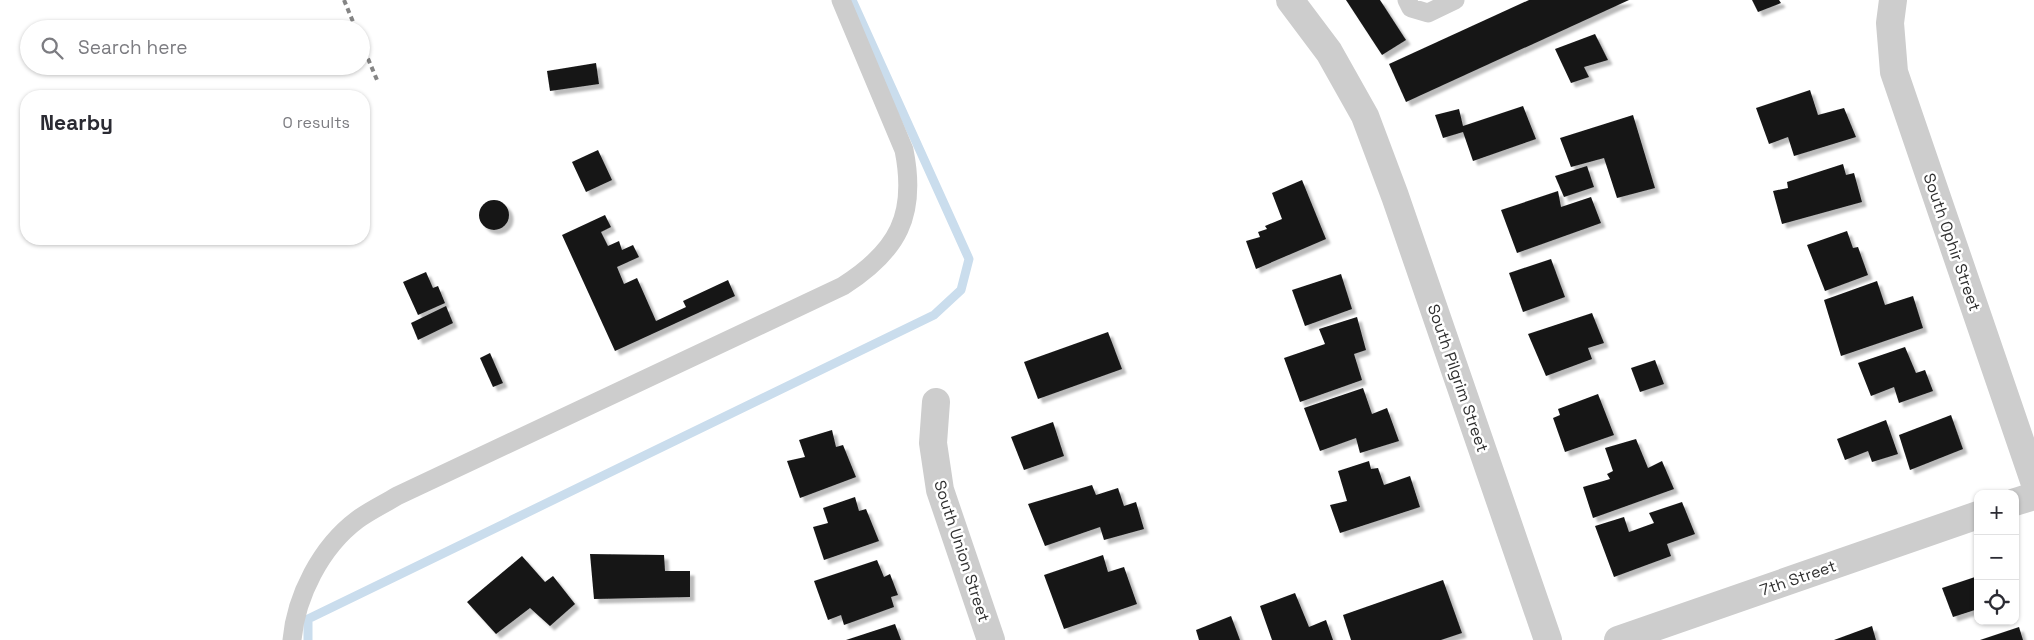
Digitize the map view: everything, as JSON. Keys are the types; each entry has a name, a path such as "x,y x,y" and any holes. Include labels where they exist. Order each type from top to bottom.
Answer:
{"street":[{"name":"South Pilgrim Street","path":"1290,0 1329,52 1365,116 1395,196 1548,640"},
{"name":"South Ophir Street","path":"1893,0 1890,23 1894,72 2034,481"},
{"name":"South Union Street","path":"936,402 933,443 940,490 991,640"},
{"path":"2019,501 2034,496"},
{"name":"7th Street","path":"1618,640 1974,516"}],"lane":[{"path":"292,640 298,610 308,582 324,556 343,533 357,520 397,496 843,286 875,264 890,246 900,229 908,196 909,173 904,150 841,0"},
{"path":"1407,0 1411,8 1428,13 1455,0"}],"building":[{"path":"1346,0 1380,0 1406,40 1382,55"},
{"path":"1529,0 1629,0 1406,102 1389,64"},
{"path":"1752,0 1779,0 1781,3 1758,12"},
{"path":"1595,34 1608,60 1584,67 1589,77 1571,83 1555,49"},
{"path":"596,63 599,84 550,91 547,71"},
{"path":"1810,90 1818,115 1844,108 1856,137 1794,156 1788,137 1769,144 1756,108"},
{"path":"1523,106 1536,139 1473,161 1463,132 1443,138 1435,115 1459,109 1463,126"},
{"path":"1633,115 1655,188 1617,198 1604,158 1571,167 1560,138"},
{"path":"598,150 612,180 586,192 572,162"},
{"path":"1843,164 1846,175 1854,173 1862,202 1782,224 1773,191 1788,188 1787,182"},
{"path":"1587,166 1594,187 1564,197 1555,176"},
{"path":"1302,180 1326,239 1256,269 1246,241 1260,237 1258,232 1267,229 1265,226 1282,219 1272,193"},
{"path":"1558,191 1561,207 1591,197 1601,223 1517,253 1501,210"},
{"path":"494,200 504,205 509,215 504,225 494,230 484,225 479,215 484,205"},
{"path":"605,215 611,227 601,232 608,246 619,241 622,250 633,245 639,257 617,267 624,284 637,278 656,321 686,307 683,301 728,280 735,296 615,351 562,235"},
{"path":"1847,231 1853,248 1858,247 1868,275 1825,291 1807,245"},
{"path":"1551,259 1565,297 1523,312 1509,273"},
{"path":"426,272 433,288 438,286 445,303 418,315 403,282"},
{"path":"1341,274 1352,309 1305,326 1292,290"},
{"path":"1877,281 1885,305 1913,296 1923,328 1841,356 1824,300"},
{"path":"446,306 453,323 418,340 411,323"},
{"path":"1592,313 1604,343 1588,348 1592,359 1546,376 1528,334"},
{"path":"1357,317 1366,350 1354,354 1362,380 1300,402 1284,358 1325,344 1319,329"},
{"path":"1108,332 1122,369 1038,399 1024,362"},
{"path":"1905,347 1916,373 1925,370 1933,391 1899,403 1894,387 1871,396 1858,363"},
{"path":"490,353 503,383 493,387 480,358"},
{"path":"1655,360 1664,384 1640,392 1631,368"},
{"path":"1363,388 1372,414 1387,408 1399,441 1360,453 1356,438 1320,451 1304,408"},
{"path":"1598,394 1614,435 1565,452 1553,418 1560,415 1558,409"},
{"path":"1951,415 1963,449 1910,470 1899,435"},
{"path":"1886,420 1898,454 1872,462 1868,451 1845,460 1837,439"},
{"path":"1053,422 1064,456 1024,470 1011,437"},
{"path":"832,430 836,447 843,445 856,477 800,498 787,461 805,457 799,440"},
{"path":"1636,439 1648,468 1662,461 1674,489 1593,518 1583,487 1610,479 1607,474 1613,471 1605,448"},
{"path":"1369,461 1371,469 1378,468 1384,485 1410,476 1420,507 1340,533 1330,505 1347,501 1338,471"},
{"path":"1092,485 1096,495 1118,488 1124,506 1136,502 1144,529 1104,540 1100,527 1045,546 1028,504"},
{"path":"855,497 859,511 866,509 879,541 824,560 813,527 828,523 823,508"},
{"path":"1682,502 1695,534 1667,544 1671,556 1614,577 1595,526 1624,517 1629,532 1654,523 1649,513"},
{"path":"590,554 664,555 665,571 690,571 690,597 594,599"},
{"path":"1103,555 1108,572 1124,567 1137,604 1064,629 1044,575"},
{"path":"522,556 545,582 553,576 575,604 550,626 530,608 496,634 467,602"},
{"path":"877,560 884,577 890,574 898,595 891,597 894,607 844,625 841,615 828,620 814,581"},
{"path":"1974,577 1974,610 1953,617 1942,588"},
{"path":"1443,580 1462,633 1441,640 1351,640 1343,615"},
{"path":"1295,593 1309,627 1326,620 1333,640 1272,640 1260,606"},
{"path":"1231,616 1240,640 1199,640 1196,630"},
{"path":"895,624 901,640 846,640"},
{"path":"1872,626 1876,640 1834,640"},
{"path":"2019,627 2023,640 1980,640"}],"waterway":[{"path":"308,640 308,619 934,315 961,290 969,259 852,0"}],"railway":[{"path":"344,0 352,20"},
{"path":"370,63 377,80"}]}
